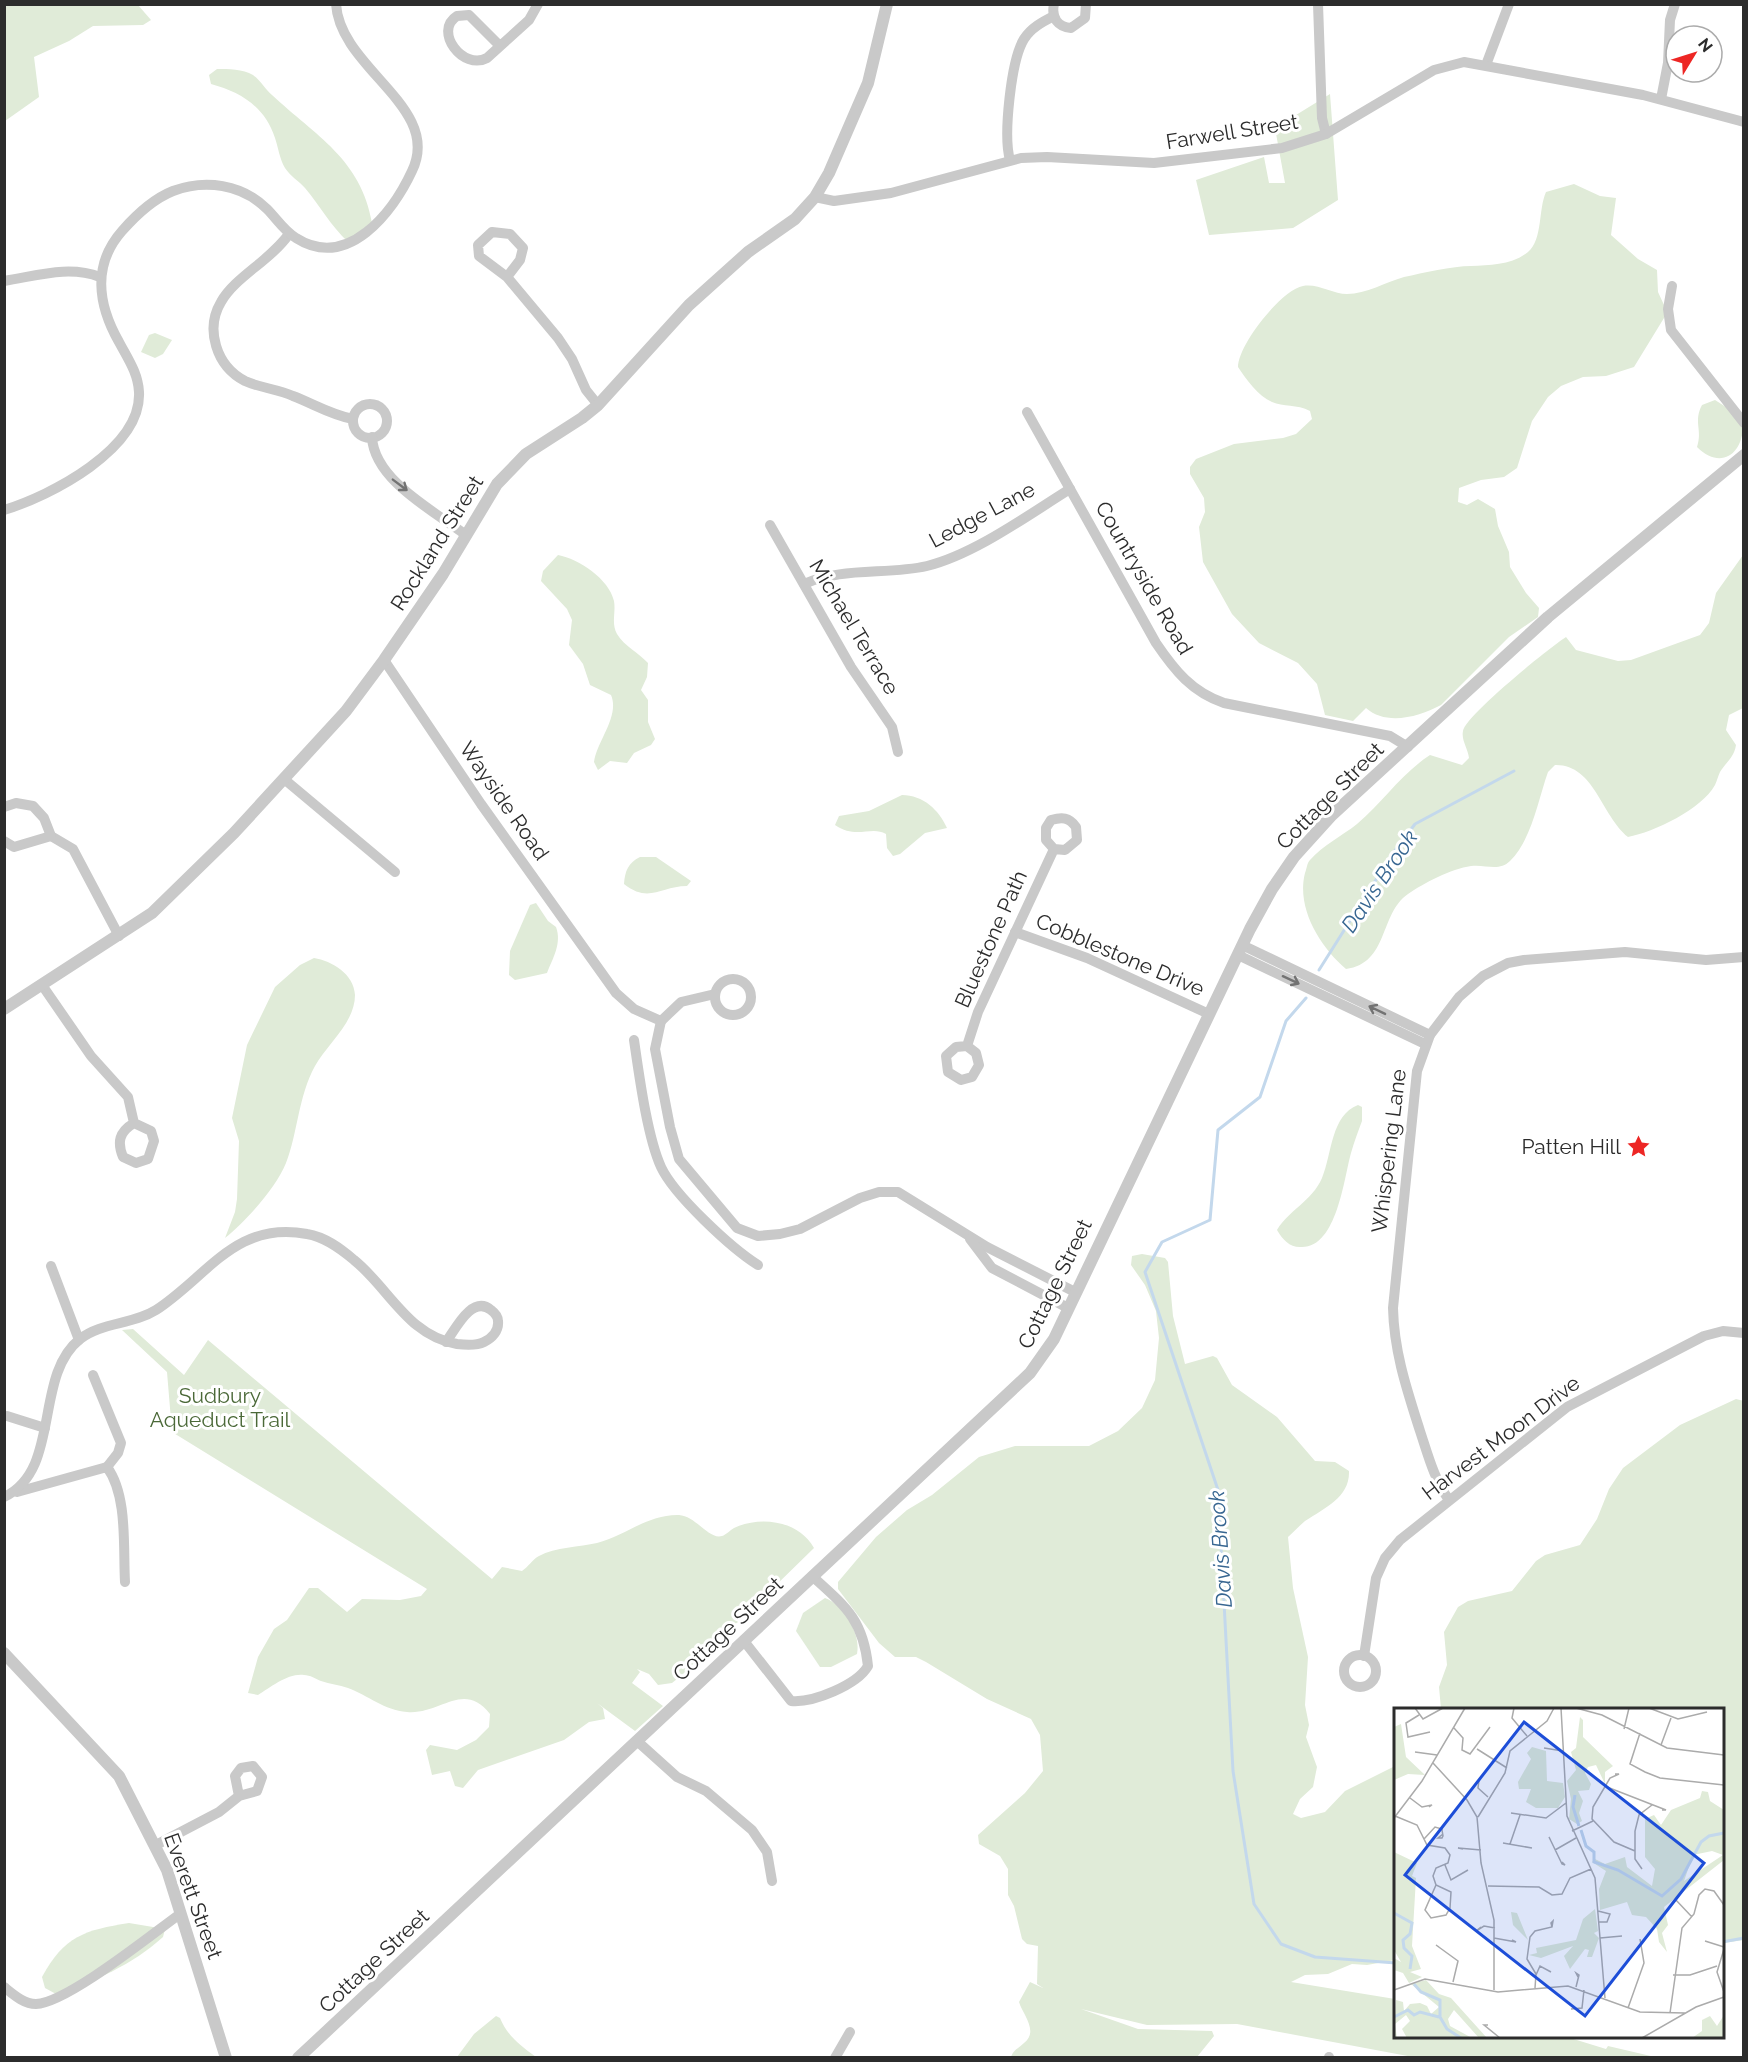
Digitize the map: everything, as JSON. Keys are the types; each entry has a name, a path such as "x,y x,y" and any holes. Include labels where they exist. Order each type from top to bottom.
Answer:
{"street":[{"path":"4,510 45,495 75,477 123,437 132,425 139,400 136,374 108,321 100,292 100,277 112,243 130,222 161,197 188,186 218,185 248,195 265,207 289,234 303,242 319,246 346,243 371,229 387,214 416,162 418,146 416,129 408,113 349,45 339,24 336,4"},
{"path":"500,46 469,15 457,16 448,24 450,40 471,62 483,60 500,46 532,16 538,4"},
{"name":"Rockland Street","path":"4,1009 119,936 175,892 346,711 384,660 466,535 490,493 517,462 598,405 689,305 748,252 795,219 815,197 829,173 868,83 887,4"},
{"path":"1010,160 1006,129 1019,50 1030,30 1054,10 1062,26 1077,27 1085,18 1086,4"},
{"path":"1318,4 1322,118 1326,134"},
{"path":"1486,65 1509,4"},
{"path":"1661,99 1668,63 1670,20 1675,4"},
{"name":"Farwell Street","path":"815,197 834,201 898,192 1010,160 1047,157 1124,163 1162,163 1264,152 1326,134 1443,66 1464,62 1661,99 1743,122"},
{"path":"507,277 520,260 523,248 510,234 492,232 481,240 477,251 484,261 507,277 565,348 586,390 598,405"},
{"path":"289,234 267,260 224,296 215,317 216,346 227,366 245,381 286,393 334,415 353,418"},
{"path":"4,281 58,271 84,271 100,277"},
{"path":"1672,286 1668,309 1671,330 1743,423"},
{"path":"372,404 380,408 385,415 385,427 380,434 372,437 363,436 356,431 353,418 356,411 363,405 372,404"},
{"name":"Countryside Road","path":"1027,412 1156,643 1172,667 1190,685 1200,693 1224,703 1390,736 1408,747"},
{"path":"372,437 374,455 386,474 466,535"},
{"name":"Cottage Street","path":"298,2058 1025,1378 1047,1351 1240,950 1272,889 1305,843 1548,617 1743,455"},
{"name":"Ledge Lane","path":"804,584 819,578 916,568 936,563 976,545 1070,489"},
{"name":"Michael Terrace","path":"770,525 851,667 892,727 898,752"},
{"name":"Wayside Road","path":"384,660 481,804 616,993 634,1009 662,1021"},
{"path":"284,778 394,872"},
{"path":"4,807 16,803 33,806 44,818 51,836 73,849 119,936"},
{"path":"4,841 14,847 27,846 51,836"},
{"name":"Bluestone Path","path":"967,1046 978,1012 1054,849"},
{"name":"Cobblestone Drive","path":"1015,932 1087,958 1209,1014"},
{"path":"1240,950 1427,1040"},
{"name":"Whispering Lane","path":"1449,1500 1435,1476 1403,1377 1393,1316 1414,1086 1427,1040 1470,986 1483,975 1508,963 1611,952 1638,952 1706,960 1743,957"},
{"path":"42,985 91,1056 128,1097 134,1123"},
{"path":"715,994 681,1002 662,1021 655,1049 679,1159 737,1228 758,1236 800,1229 858,1199 879,1192 898,1192 966,1234 1075,1292"},
{"path":"634,1040 661,1167 725,1242 758,1265"},
{"path":"643,1090 662,1087"},
{"path":"661,1167 679,1159"},
{"path":"16,1492 33,1466 45,1428 53,1384 64,1358 79,1340 111,1324 134,1320 155,1311 237,1245 257,1236 276,1232 307,1234 328,1241 356,1261 411,1322 446,1342 466,1345 481,1344 496,1331 496,1314 487,1307 478,1307 468,1311 446,1342"},
{"path":"735,1248 747,1232"},
{"path":"966,1234 992,1268 1068,1308"},
{"path":"51,1266 79,1340"},
{"name":"Harvest Moon Drive","path":"1364,1656 1372,1592 1385,1558 1400,1540 1556,1414 1584,1396 1704,1336 1723,1331 1743,1333"},
{"path":"4,1497 107,1467 118,1454 121,1443 93,1375"},
{"path":"7,1416 45,1428"},
{"path":"107,1467 119,1488 125,1582"},
{"path":"744,1641 792,1701 811,1698 858,1679 868,1666 864,1643 852,1614 812,1576"},
{"name":"Everett Street","path":"4,1653 119,1776 167,1870 226,2058"},
{"path":"637,1741 677,1777 706,1791 752,1830 767,1852 772,1881"},
{"path":"156,1845 219,1812 239,1796"},
{"path":"4,1987 20,2000 37,2004 59,1996 91,1980 180,1914"},
{"path":"836,2058 850,2032"}],"green space":[{"path":"5,4 138,5 151,20 143,25 93,26 69,41 34,57 39,97 5,121"},
{"path":"217,69 240,70 253,75 334,150 358,182 372,223 348,242 305,188 289,174 282,161 271,127 258,109 242,96 211,84 209,75"},
{"path":"1330,94 1338,200 1293,228 1209,235 1196,180 1264,157 1269,183 1285,183 1275,128"},
{"path":"1574,184 1600,196 1616,198 1611,235 1638,259 1657,270 1658,292 1664,305 1664,318 1634,367 1606,376 1583,377 1561,386 1548,397 1532,421 1517,468 1504,477 1481,480 1459,488 1458,502 1467,505 1478,499 1495,509 1498,526 1509,552 1510,567 1526,593 1539,608 1538,617 1509,637 1441,705 1403,718 1383,717 1366,708 1353,721 1325,715 1317,684 1298,663 1259,643 1232,614 1203,562 1199,527 1205,512 1204,498 1190,474 1190,467 1196,459 1234,444 1283,438 1296,434 1312,419 1310,411 1272,402 1253,387 1238,367 1245,346 1273,308 1284,297 1303,286 1314,286 1347,294 1369,290 1404,277 1438,270 1501,264 1515,260 1528,252 1536,240 1546,192"},
{"path":"155,333 172,340 163,354 155,358 141,352 149,335"},
{"path":"1715,400 1729,409 1743,425 1742,436 1735,451 1722,458 1706,454 1697,447 1699,411 1702,405"},
{"path":"558,555 575,561 592,571 606,585 614,601 614,626 617,634 648,663 647,677 641,690 648,700 648,722 655,739 651,745 634,753 627,763 610,761 598,770 594,762 613,711 613,703 611,695 590,685 583,664 569,645 572,620 567,609 541,581 543,571"},
{"path":"1743,555 1743,708 1729,715 1726,730 1736,745 1732,757 1720,772 1709,794 1700,803 1664,825 1628,837 1619,828 1596,792 1579,773 1568,767 1555,765 1548,772 1534,819 1524,842 1510,861 1497,867 1463,868 1446,873 1422,885 1399,903 1370,958 1360,965 1346,969 1336,960 1312,926 1304,900 1305,873 1308,863 1315,855 1357,824 1410,771 1430,755 1462,765 1469,758 1463,734 1467,723 1509,682 1566,637 1576,650 1618,661 1631,660 1700,635 1709,623 1716,593"},
{"path":"902,795 917,798 929,805 940,815 947,828 925,833 900,854 893,856 887,848 886,834 875,831 850,831 835,825 839,816 869,811"},
{"path":"640,857 656,857 691,881 687,886 655,892 641,893 633,890 624,884 625,875 630,865"},
{"path":"536,903 548,921 556,927 558,939 556,950 547,973 515,980 509,975 510,951 530,905"},
{"path":"314,958 335,965 346,975 354,988 354,1005 346,1024 320,1058 309,1078 290,1151 281,1173 259,1204 225,1238 235,1212 237,1199 239,1141 232,1118 247,1045 275,987 300,965"},
{"path":"1358,1105 1362,1107 1362,1121 1351,1153 1342,1194 1331,1224 1314,1244 1302,1247 1290,1245 1277,1230 1318,1186 1337,1126 1349,1110"},
{"path":"1142,1254 1165,1258 1168,1262 1173,1316 1185,1364 1213,1356 1217,1358 1232,1385 1277,1417 1315,1461 1335,1462 1349,1471 1348,1480 1341,1495 1305,1521 1288,1537 1293,1588 1308,1657 1305,1705 1309,1725 1306,1737 1317,1767 1313,1787 1300,1799 1293,1814 1301,1818 1325,1812 1345,1791 1394,1766 1394,1960 1367,1965 1352,1964 1328,1974 1305,1975 1291,1982 1394,1999 1394,2038 1570,2038 1606,2049 1608,2046 1655,2057 1413,2057 1237,2024 1147,2025 1081,2009 1138,2029 1212,2031 1214,2036 1197,2057 1011,2057 1030,2033 1029,2023 1019,2002 1030,1982 1043,1988 1037,1984 1038,1946 1027,1944 1022,1939 1014,1906 1008,1895 1008,1869 1000,1856 979,1844 978,1835 1025,1793 1043,1771 1040,1735 1031,1719 987,1699 926,1662 916,1657 895,1657 879,1643 838,1589 838,1582 876,1537 907,1510 932,1495 979,1457 1015,1446 1089,1446 1118,1431 1142,1408 1155,1380 1159,1338 1156,1311 1145,1285 1131,1265 1132,1256"},
{"name":"Sudbury Aqueduct Trail","path":"133,1329 184,1375 208,1340 492,1579 502,1567 522,1571 545,1553 607,1540 657,1518 668,1516 685,1516 712,1535 717,1536 724,1535 745,1524 767,1521 778,1523 799,1532 814,1548 768,1593 756,1610 744,1620 720,1630 711,1646 672,1683 658,1685 649,1674 637,1669 640,1672 632,1683 663,1706 635,1731 597,1703 603,1708 605,1719 589,1722 564,1740 478,1770 463,1788 455,1786 450,1771 432,1775 426,1750 430,1745 457,1750 476,1740 489,1727 490,1714 480,1704 461,1699 419,1712 399,1711 356,1691 304,1675 286,1678 258,1695 248,1693 258,1657 274,1629 287,1620 309,1588 318,1588 347,1612 362,1599 400,1600 421,1596 427,1589 172,1432 167,1372 122,1330"},
{"path":"1736,1399 1744,1401 1744,1940 1724,1943 1724,1708 1441,1708 1439,1687 1447,1665 1444,1632 1458,1607 1468,1601 1512,1591 1536,1561 1545,1555 1580,1545 1597,1519 1609,1489 1623,1468 1680,1425"},
{"path":"825,1598 839,1607 850,1621 858,1646 857,1654 831,1667 820,1667 796,1631 803,1613"},
{"path":"129,1923 165,1929 163,1937 139,1956 99,1978 56,1994 45,1988 42,1977 50,1963 77,1937 88,1932"},
{"path":"496,2016 500,2018 515,2040 536,2057 457,2057 474,2034"}],"waterway":[{"name":"Davis Brook","path":"1319,970 1391,856 1415,824 1514,771"},
{"name":"Davis Brook","path":"1306,998 1286,1021 1260,1097 1218,1130 1210,1220 1162,1242 1145,1272 1218,1490 1233,1771 1254,1904 1281,1944 1315,1957 1394,1963"},
{"name":"Davis Brook","path":"1724,1942 1744,1938"}],"place":[{"name":"Patten Hill","path":"1639,1147"}]}
